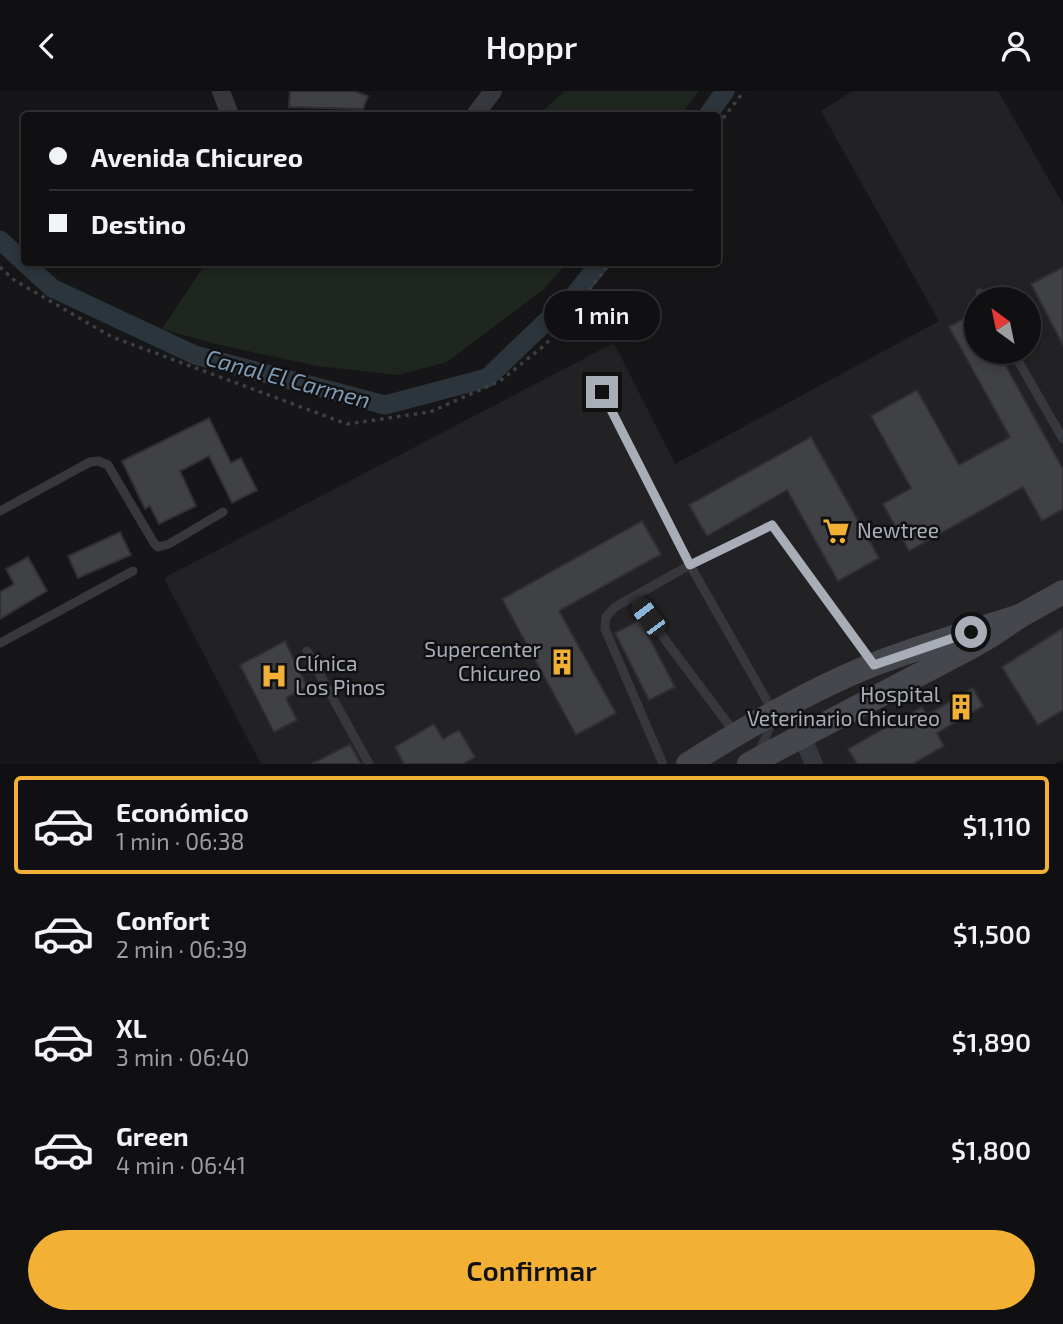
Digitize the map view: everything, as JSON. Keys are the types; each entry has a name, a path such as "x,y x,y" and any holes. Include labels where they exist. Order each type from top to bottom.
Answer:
{"main road":[{"path":"750,764 992,635 1063,592"},
{"path":"688,764 812,692 874,665 1020,616"}],"street":[{"path":"221,91 229,112"},
{"path":"477,112 493,91"},
{"path":"802,737 814,764"}],"lane":[{"path":"1020,364 1063,439"},
{"path":"602,392 690,565 774,713 781,720 799,722 840,717"},
{"path":"0,511 90,462 98,461 108,465 158,547 169,544 222,512"},
{"path":"663,764 605,629 606,617 615,607 690,565 772,525 874,665"},
{"path":"0,643 133,572"},
{"path":"633,597 736,735"},
{"path":"307,650 369,764"},
{"path":"750,764 766,737 774,713"}],"path":[{"path":"721,121 744,91"},
{"path":"0,267 14,280 113,338 347,424 430,412 500,381 546,344 608,266"}],"shaded area":[{"path":"565,91 699,91 683,112 541,112"},
{"path":"853,91 998,91 1063,204 1063,759 1054,764 261,764 164,578 614,343 675,464 939,321 821,111"},
{"path":"204,266 564,266 544,289 447,362 398,375 317,366 162,329"}],"building":[{"path":"290,91 354,91 368,96 363,109 289,107"},
{"path":"1063,267 1063,345 1041,303 1041,287 1033,287 1031,284"},
{"path":"964,319 964,354 949,327"},
{"path":"970,364 1005,364 1063,469 1063,509 1042,521 1023,487 909,551 883,504 911,488 871,416 917,390 959,465 1010,437"},
{"path":"209,418 231,463 241,458 257,490 232,503 209,456 180,471 196,506 159,524 150,506 145,509 122,461"},
{"path":"811,437 879,558 838,581 787,490 707,536 689,505"},
{"name":"Supercenter Chicureo","path":"642,521 661,554 559,611 616,713 576,735 502,599"},
{"path":"120,532 131,555 78,578 68,556"},
{"path":"28,557 47,591 0,619 0,592 14,584 6,569"},
{"path":"640,620 675,687 649,700 615,633"},
{"path":"1063,628 1063,710 1038,725 1002,667"},
{"name":"Clínica Los Pinos","path":"285,641 307,687 286,698 297,720 274,732 240,665"},
{"path":"973,688 983,706 937,733 944,746 912,764 857,764 848,749 922,707 927,715"},
{"path":"434,724 443,739 459,730 475,757 463,764 404,764 395,747"},
{"path":"350,744 361,764 312,764"}],"waterway":[{"name":"Canal El Carmen","path":"710,112 725,91"},
{"name":"Canal El Carmen","path":"0,240 21,259"},
{"name":"Canal El Carmen","path":"28,266 52,288 195,355 385,405 487,378 576,293 598,266"}],"place":[{"name":"Newtree","path":"836,531"},
{"name":"Supercenter Chicureo","path":"562,662"},
{"name":"Clínica Los Pinos","path":"274,676"},
{"name":"Hospital Veterinario Chicureo","path":"961,707"}],"route":[{"path":"602,392 690,565 772,525 874,665 971,632"}]}
